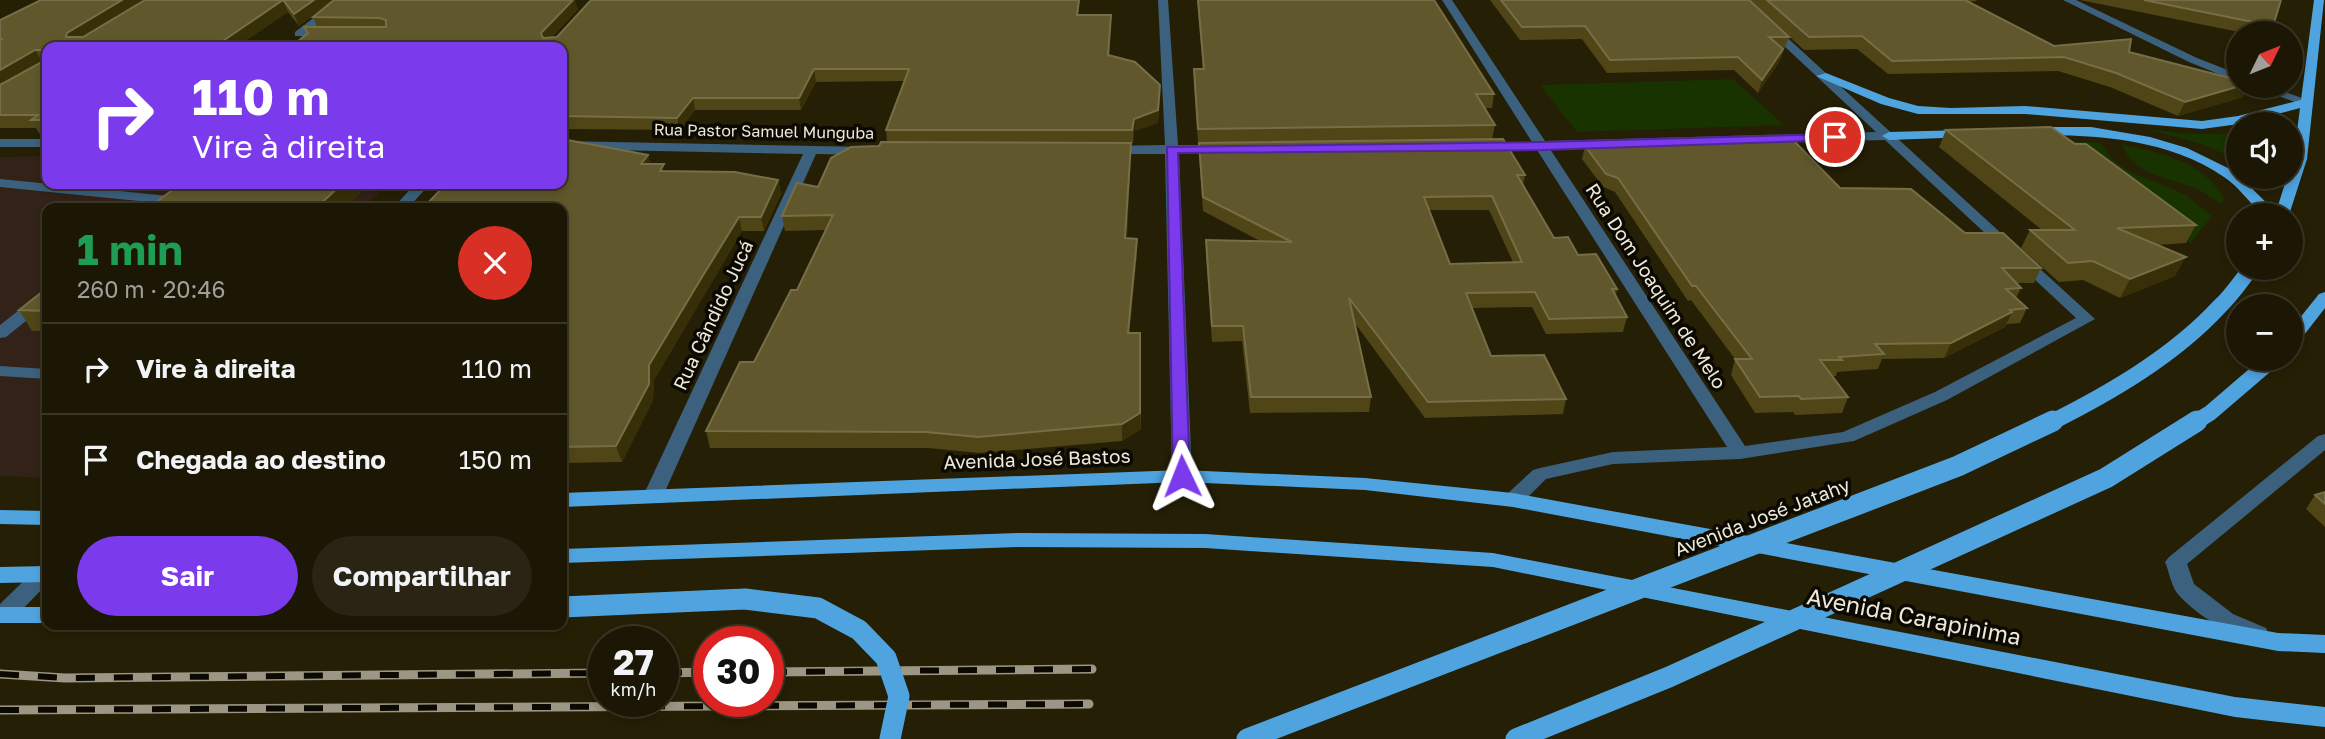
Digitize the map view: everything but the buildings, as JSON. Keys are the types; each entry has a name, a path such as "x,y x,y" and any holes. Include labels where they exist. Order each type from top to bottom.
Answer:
{"main road":[{"path":"2286,203 2300,159 2319,0"},
{"path":"1822,76 1885,101 1918,110 1951,112 2063,112 2203,125 2239,120 2307,102"},
{"path":"2018,132 2091,131 2139,138 2182,151 2213,165 2237,180 2259,203"},
{"path":"1889,136 1979,133"},
{"name":"Avenida José Jatahy","path":"1247,739 1958,466 2037,431 2103,395 2169,351 2216,312 2241,280"},
{"path":"2303,325 2325,297"},
{"path":"1516,739 1670,677 2106,478 2210,413 2259,371"},
{"name":"Avenida José Bastos","path":"567,500 1182,476 1365,484 1513,500"},
{"name":"Avenida Carapinima","path":"1513,500 2278,642 2325,644"},
{"path":"0,517 42,518"},
{"name":"Avenida Carapinima","path":"567,556 1059,540 1205,541 1493,560 2235,708 2325,717"},
{"path":"0,575 42,573"},
{"path":"567,607 745,599 818,608 859,630 886,658 899,696 891,739"},
{"path":"2,614 42,615"}],"street":[{"path":"344,0 299,34 348,35"},
{"path":"1163,0 1172,149 1182,476"},
{"name":"Rua Dom Joaquim de Melo","path":"1447,0 1740,453"},
{"path":"1513,500 1540,474 1613,457 1740,453 1847,437 1941,396 2087,319 1740,0"},
{"path":"2068,0 2226,73"},
{"path":"2294,98 2307,102"},
{"path":"1474,147 1889,136"},
{"path":"0,143 42,143"},
{"name":"Rua Pastor Samuel Munguba","path":"567,145 881,151"},
{"path":"1088,150 1241,149"},
{"name":"Rua Cândido Jucá","path":"653,496 811,151"},
{"path":"0,183 42,187"},
{"path":"63,189 169,199"},
{"path":"405,203 419,189"},
{"path":"0,333 42,300"},
{"path":"0,371 42,374"},
{"path":"2278,642 2225,620 2185,588 2176,562 2325,440"},
{"path":"2,614 42,577"}],"shaded area":[{"path":"42,156 42,189 383,189 368,203 42,203 42,478 0,476 0,157"}],"green space":[{"path":"1733,79 1784,125 1577,132 1540,85"},
{"path":"2147,129 2186,134 2226,134 2226,155 2201,144"},
{"path":"2051,140 2101,143 2108,154 2127,170 2185,195 2212,216 2191,243"},
{"path":"2123,145 2166,155 2193,167 2215,186 2224,198 2221,204 2197,189 2143,169 2127,155"}],"railway":[{"path":"784,672 1092,669"},
{"path":"679,673 693,672"},
{"path":"0,674 65,678 588,673"},
{"path":"0,710 1089,704"}],"route":[{"path":"1182,476 1172,149 1543,146 1835,137"}]}
